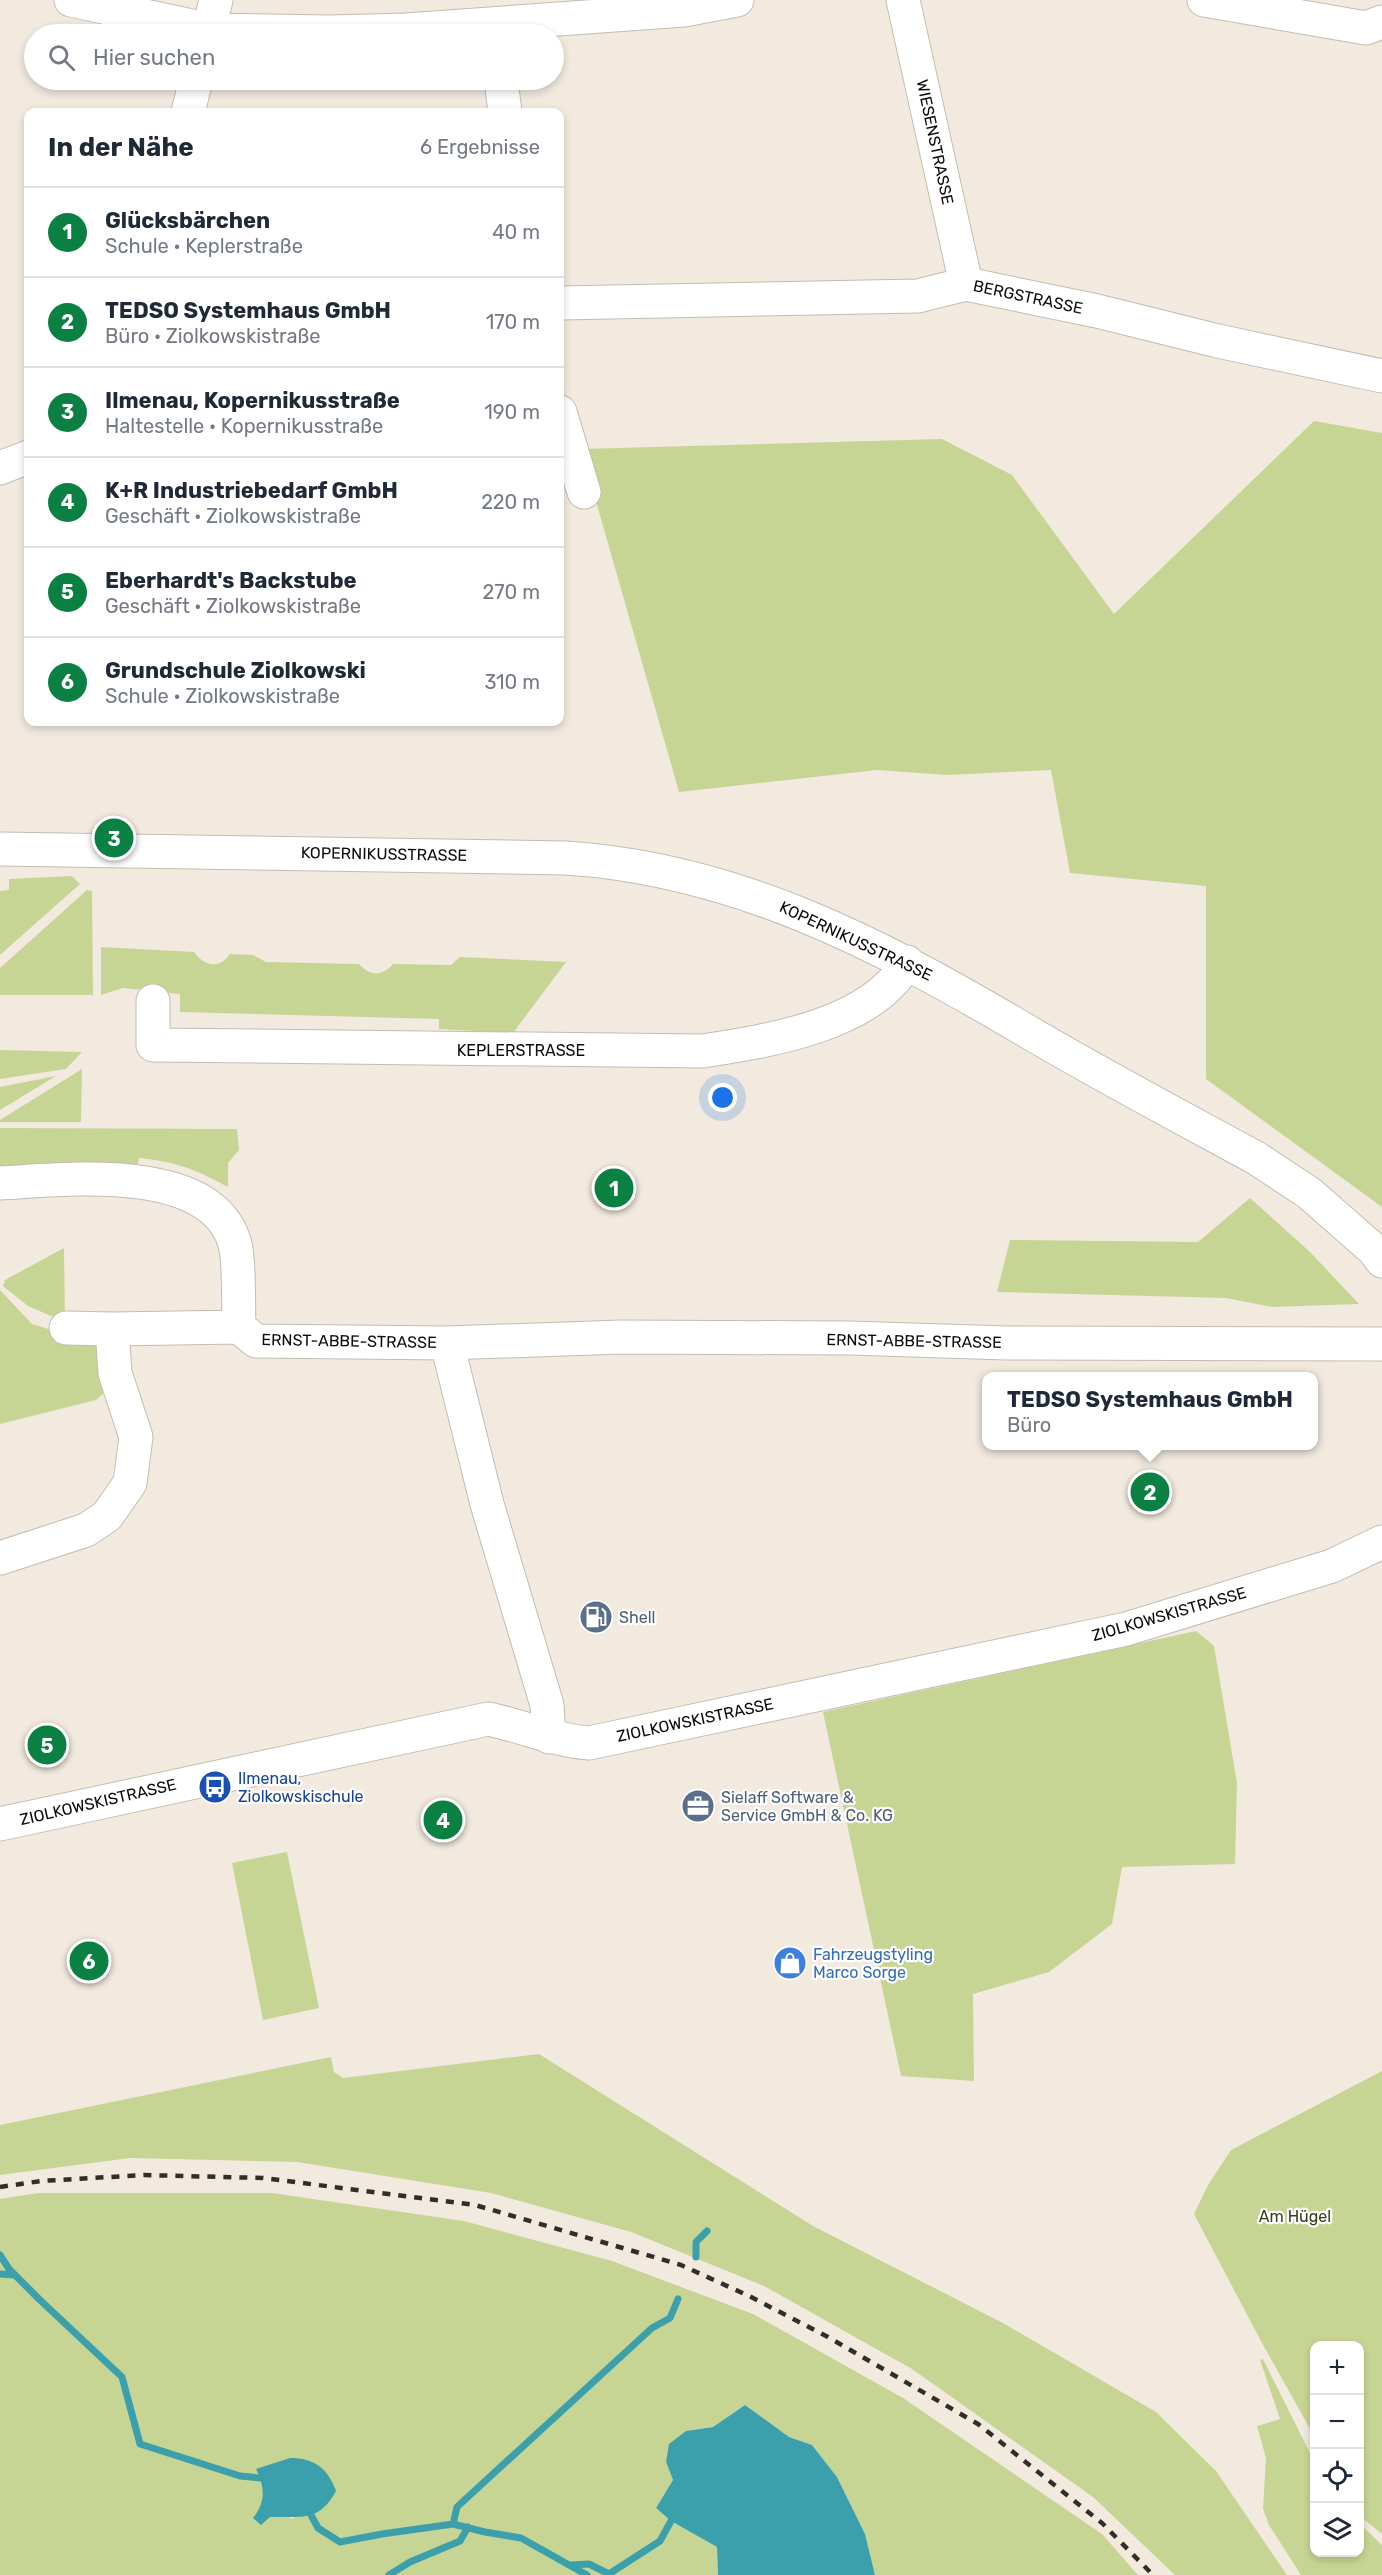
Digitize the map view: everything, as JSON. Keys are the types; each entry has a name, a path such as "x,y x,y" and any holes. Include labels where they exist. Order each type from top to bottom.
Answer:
{"street":[{"path":"71,0 243,24"},
{"path":"499,24 522,0"},
{"path":"537,24 684,10 737,0"},
{"name":"WIESENSTRASSE","path":"903,0 966,284"},
{"path":"1204,0 1375,24"},
{"path":"189,108 194,90"},
{"path":"502,90 504,108"},
{"name":"BERGSTRASSE","path":"564,303 918,296 966,284 1097,311 1218,341 1382,376"},
{"path":"564,425 584,492"},
{"path":"0,468 24,459"},
{"name":"KOPERNIKUSSTRASSE","path":"0,849 339,853 602,860 687,877 765,900 821,921 907,962 1256,1158 1309,1193 1374,1250 1382,1261"},
{"name":"KEPLERSTRASSE","path":"153,1001 153,1045 704,1051 765,1041 818,1026 870,1002 890,987 907,962"},
{"name":"ERNST-ABBE-STRASSE","path":"0,1183 97,1178 119,1180 159,1186 183,1193 209,1205 222,1218 235,1245 239,1327 256,1341 447,1343 621,1337 849,1338 1007,1343 1382,1344"},
{"path":"66,1328 239,1327"},
{"path":"0,1558 86,1530 107,1516 130,1483 136,1437 115,1373 112,1329"},
{"name":"ERNST-ABBE-STRASSE","path":"447,1343 487,1504 547,1705 549,1737"},
{"name":"ZIOLKOWSKISTRASSE","path":"0,1824 488,1719 522,1726 549,1737 589,1743 1126,1629 1332,1566 1382,1542"}],"green space":[{"path":"1314,421 1382,433 1382,1207 1206,1079 1206,886 1070,873 1051,770 948,775 877,770 679,792 581,449 942,439 1012,475 1114,614"},
{"path":"72,876 80,884 0,955 0,891 9,890 9,879"},
{"path":"87,890 92,891 93,995 0,995 0,968"},
{"path":"101,947 194,952 202,960 212,964 221,962 230,954 253,955 266,962 359,964 372,973 385,971 393,964 451,965 460,957 566,962 513,1033 439,1029 439,1019 180,1012 180,994 123,988 101,995"},
{"path":"0,1050 82,1052 66,1069 0,1079"},
{"path":"82,1069 81,1122 0,1122 0,1120"},
{"path":"56,1076 0,1110 0,1087"},
{"path":"0,1128 237,1129 239,1150 228,1163 228,1187 185,1167 139,1158 138,1164 55,1164 0,1167"},
{"path":"1250,1198 1310,1252 1359,1304 1272,1307 1226,1298 997,1292 1010,1240 1198,1242"},
{"path":"64,1248 65,1322 28,1306 3,1286 5,1280"},
{"path":"0,1290 32,1324 101,1345 103,1394 96,1400 0,1424"},
{"path":"1196,1631 1214,1646 1237,1783 1235,1864 1122,1867 1112,1924 1049,1972 973,1994 974,2081 901,2076 823,1712"},
{"path":"287,1852 319,2008 263,2020 232,1863"},
{"path":"539,2054 813,2226 1003,2323 1156,2412 1216,2471 1287,2575 1175,2575 1093,2497 912,2369 764,2286 631,2232 491,2193 297,2162 130,2158 0,2175 0,2125 331,2057 334,2072 343,2078"},
{"name":"Am Hügel","path":"1382,2071 1382,2534 1364,2519 1364,2341 1310,2341 1310,2429 1194,2214 1208,2185 1231,2150"},
{"path":"38,2193 272,2193 464,2221 612,2261 753,2314 903,2398 1102,2534 1138,2575 875,2575 865,2534 837,2477 812,2445 789,2437 745,2405 713,2427 686,2431 666,2462 673,2480 656,2508 671,2521 717,2547 718,2575 0,2575 0,2199","holes":["264,2486 295,2519 284,2516 253,2518 262,2506"]},
{"path":"1263,2359 1310,2453 1310,2557 1364,2557 1364,2528 1382,2545 1382,2575 1301,2575 1269,2525 1263,2509 1266,2458 1257,2426 1280,2419 1260,2360"}],"water":[{"path":"745,2405 789,2437 812,2445 837,2477 865,2534 875,2575 718,2575 717,2547 671,2521 656,2508 673,2480 666,2462 669,2444 686,2431 713,2427"},
{"path":"290,2458 299,2458 319,2466 329,2476 336,2491 330,2501 316,2513 300,2517 270,2517 261,2525 253,2518 260,2506 263,2494 256,2469"}],"waterway":[{"path":"696,2257 696,2242 707,2231"},
{"path":"0,2255 9,2269 122,2377 140,2444 240,2476 260,2478"},
{"path":"0,2274 15,2275"},
{"path":"453,2524 457,2507 652,2328 670,2318 678,2299"},
{"path":"311,2515 318,2528 340,2542 453,2524 521,2538 587,2575"},
{"path":"571,2565 589,2564 609,2574 660,2541 671,2521"},
{"path":"389,2575 410,2562 460,2541 468,2527"}],"railway":[{"path":"0,2187 41,2181 144,2175 263,2178 475,2205 681,2265 749,2296 828,2337 978,2424 1102,2523 1153,2575"}],"place":[{"name":"Ilmenau, Kopernikusstraße","path":"114,838"},
{"name":"Glücksbärchen","path":"614,1188"},
{"name":"TEDSO Systemhaus GmbH","path":"1150,1492"},
{"name":"Shell","path":"596,1617"},
{"name":"Eberhardt's Backstube","path":"47,1745"},
{"name":"Ilmenau, Ziolkowskischule","path":"215,1787"},
{"name":"Sielaff Software & Service GmbH & Co. KG","path":"698,1806"},
{"name":"K+R Industriebedarf GmbH","path":"443,1820"},
{"name":"Grundschule Ziolkowski","path":"89,1961"},
{"name":"Fahrzeugstyling Marco Sorge","path":"790,1963"}]}
